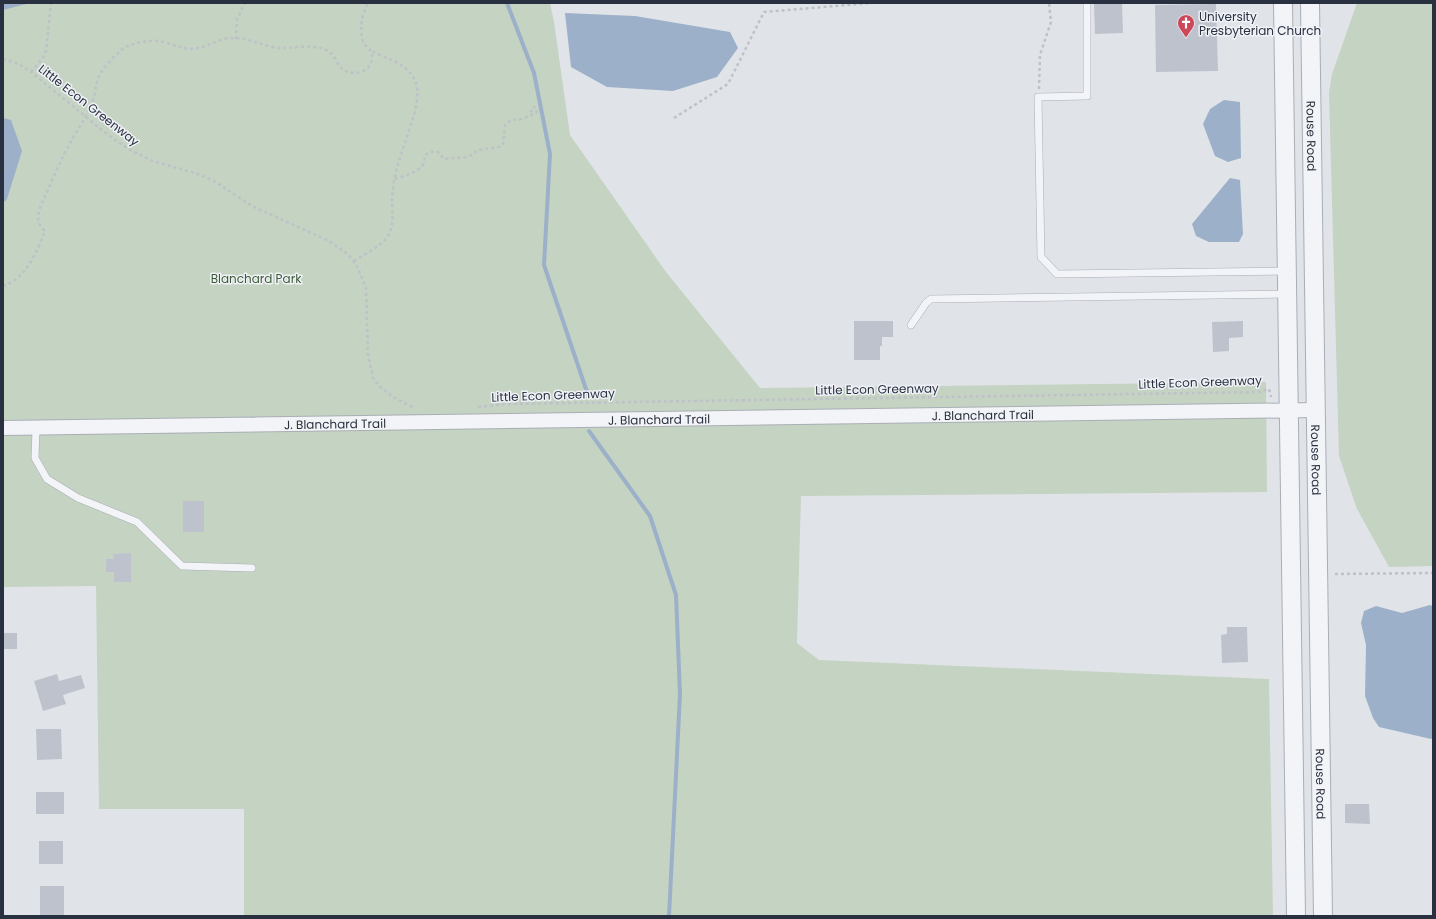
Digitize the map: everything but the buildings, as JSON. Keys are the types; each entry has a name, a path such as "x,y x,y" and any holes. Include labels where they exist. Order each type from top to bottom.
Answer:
{"street":[{"path":"1283,3 1296,916"},
{"name":"Rouse Road","path":"1310,3 1323,916"},
{"name":"J. Blanchard Trail","path":"3,428 1316,410"}],"lane":[{"path":"1086,3 1087,96 1038,97 1041,257 1057,274 1287,271"},
{"path":"910,325 926,303 931,299 1288,294"},
{"path":"36,428 35,458 47,479 78,498 138,522 182,566 252,568"}],"path":[{"path":"31,72 44,56 46,51 52,3"},
{"path":"236,39 237,19 245,3"},
{"path":"354,261 387,238 393,227 392,197 396,168 417,100 416,83 408,70 400,64 370,50 363,44 361,28 365,9 368,3"},
{"path":"674,118 728,84 764,12 872,3"},
{"path":"1038,97 1040,55 1051,22 1049,3"},
{"path":"3,286 14,281 20,275 38,247 45,231 40,226 37,219 40,208 68,146 86,117 95,96 100,74 126,46 148,41 157,41 187,49 199,48 222,40 236,39 278,48 317,47 331,53 339,67 348,72 358,73 365,70 371,64 372,58 370,50"},
{"name":"Little Econ Greenway","path":"3,60 19,64 31,72 86,117 132,151 153,161 214,181 252,206 329,241 344,251 354,261 366,288 369,358 373,378 379,386 393,397 411,408 420,410"},
{"path":"395,179 419,169 423,164 424,157 429,152 438,152 444,159 472,155 478,150 484,148 499,148 503,144 505,126 511,120 522,119 532,115"},
{"name":"Little Econ Greenway","path":"472,408 506,404 1259,392 1269,388 1271,392"},
{"path":"1335,574 1433,572"}],"green space":[{"name":"Blanchard Park","path":"3,3 550,3 570,135 666,272 760,388 1266,382 1267,492 801,496 797,643 819,660 1269,679 1273,916 244,916 244,809 99,809 96,586 3,587"},
{"path":"1357,3 1433,3 1433,566 1389,567 1357,509 1339,456 1329,93 1332,74"}],"water":[{"path":"3,3 30,3 3,10"},
{"path":"565,13 635,16 730,32 738,48 717,77 673,91 607,87 571,67"},
{"path":"1224,100 1240,102 1241,158 1228,162 1215,156 1203,124 1210,109"},
{"path":"3,118 11,120 22,151 7,199 3,203"},
{"path":"1230,178 1240,180 1243,234 1239,242 1209,242 1196,236 1192,224"},
{"path":"1430,605 1433,606 1433,738 1431,739 1379,727 1373,718 1365,696 1366,645 1361,623 1364,611 1376,606 1402,613"}],"waterway":[{"path":"507,3 534,73 550,154 544,265 588,395"},
{"path":"589,431 650,516 676,595 680,694 669,916"}],"place":[{"name":"University Presbyterian Church","path":"1186,38"}]}
